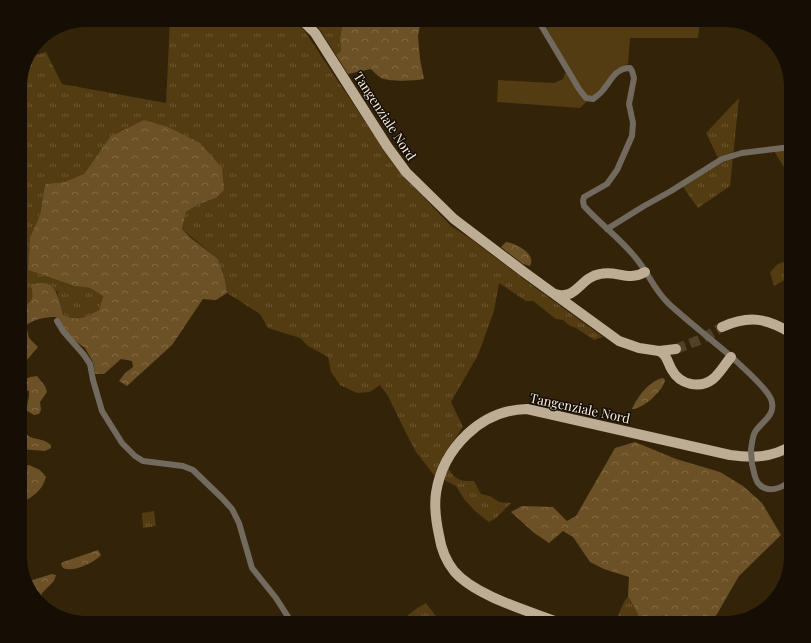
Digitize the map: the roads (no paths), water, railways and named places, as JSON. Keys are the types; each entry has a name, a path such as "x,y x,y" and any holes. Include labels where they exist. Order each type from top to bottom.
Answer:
{"main road":[{"name":"Tangenziale Nord","path":"310,27 316,33 387,146 406,172 454,219 619,341 639,348 659,351 675,350 669,360"},
{"path":"579,312 573,300 576,291 590,277 610,273 634,277 645,272"},
{"path":"555,294 566,295 576,291"},
{"path":"722,327 744,321 763,320 776,324 784,329"},
{"path":"659,351 669,360 672,370 679,378 688,383 698,384 704,383 713,378 731,357"},
{"name":"Tangenziale Nord","path":"542,616 495,598 464,581 453,570 445,556 437,528 435,510 436,493 440,476 453,450 468,432 478,424 502,412 527,409 730,455 761,457 784,450"}],"street":[{"path":"542,27 579,89 586,98 593,99 603,91 612,77 619,70 630,68 632,71 634,78 629,104 633,123 632,136 617,170 607,184 584,197 584,206 607,229 624,243 637,259 655,289 668,303 753,376 771,399 771,413 766,421 755,432 752,440 752,464 757,482 761,486 769,489 777,489 784,486"},
{"path":"607,229 722,159 742,153 784,148"},
{"path":"57,321 63,331 90,364 102,411 122,443 135,456 143,461 183,466 193,470 222,498 232,509 239,523 252,568 276,598 288,616"}],"tunnel":[{"path":"676,349 702,339 722,327"}]}
